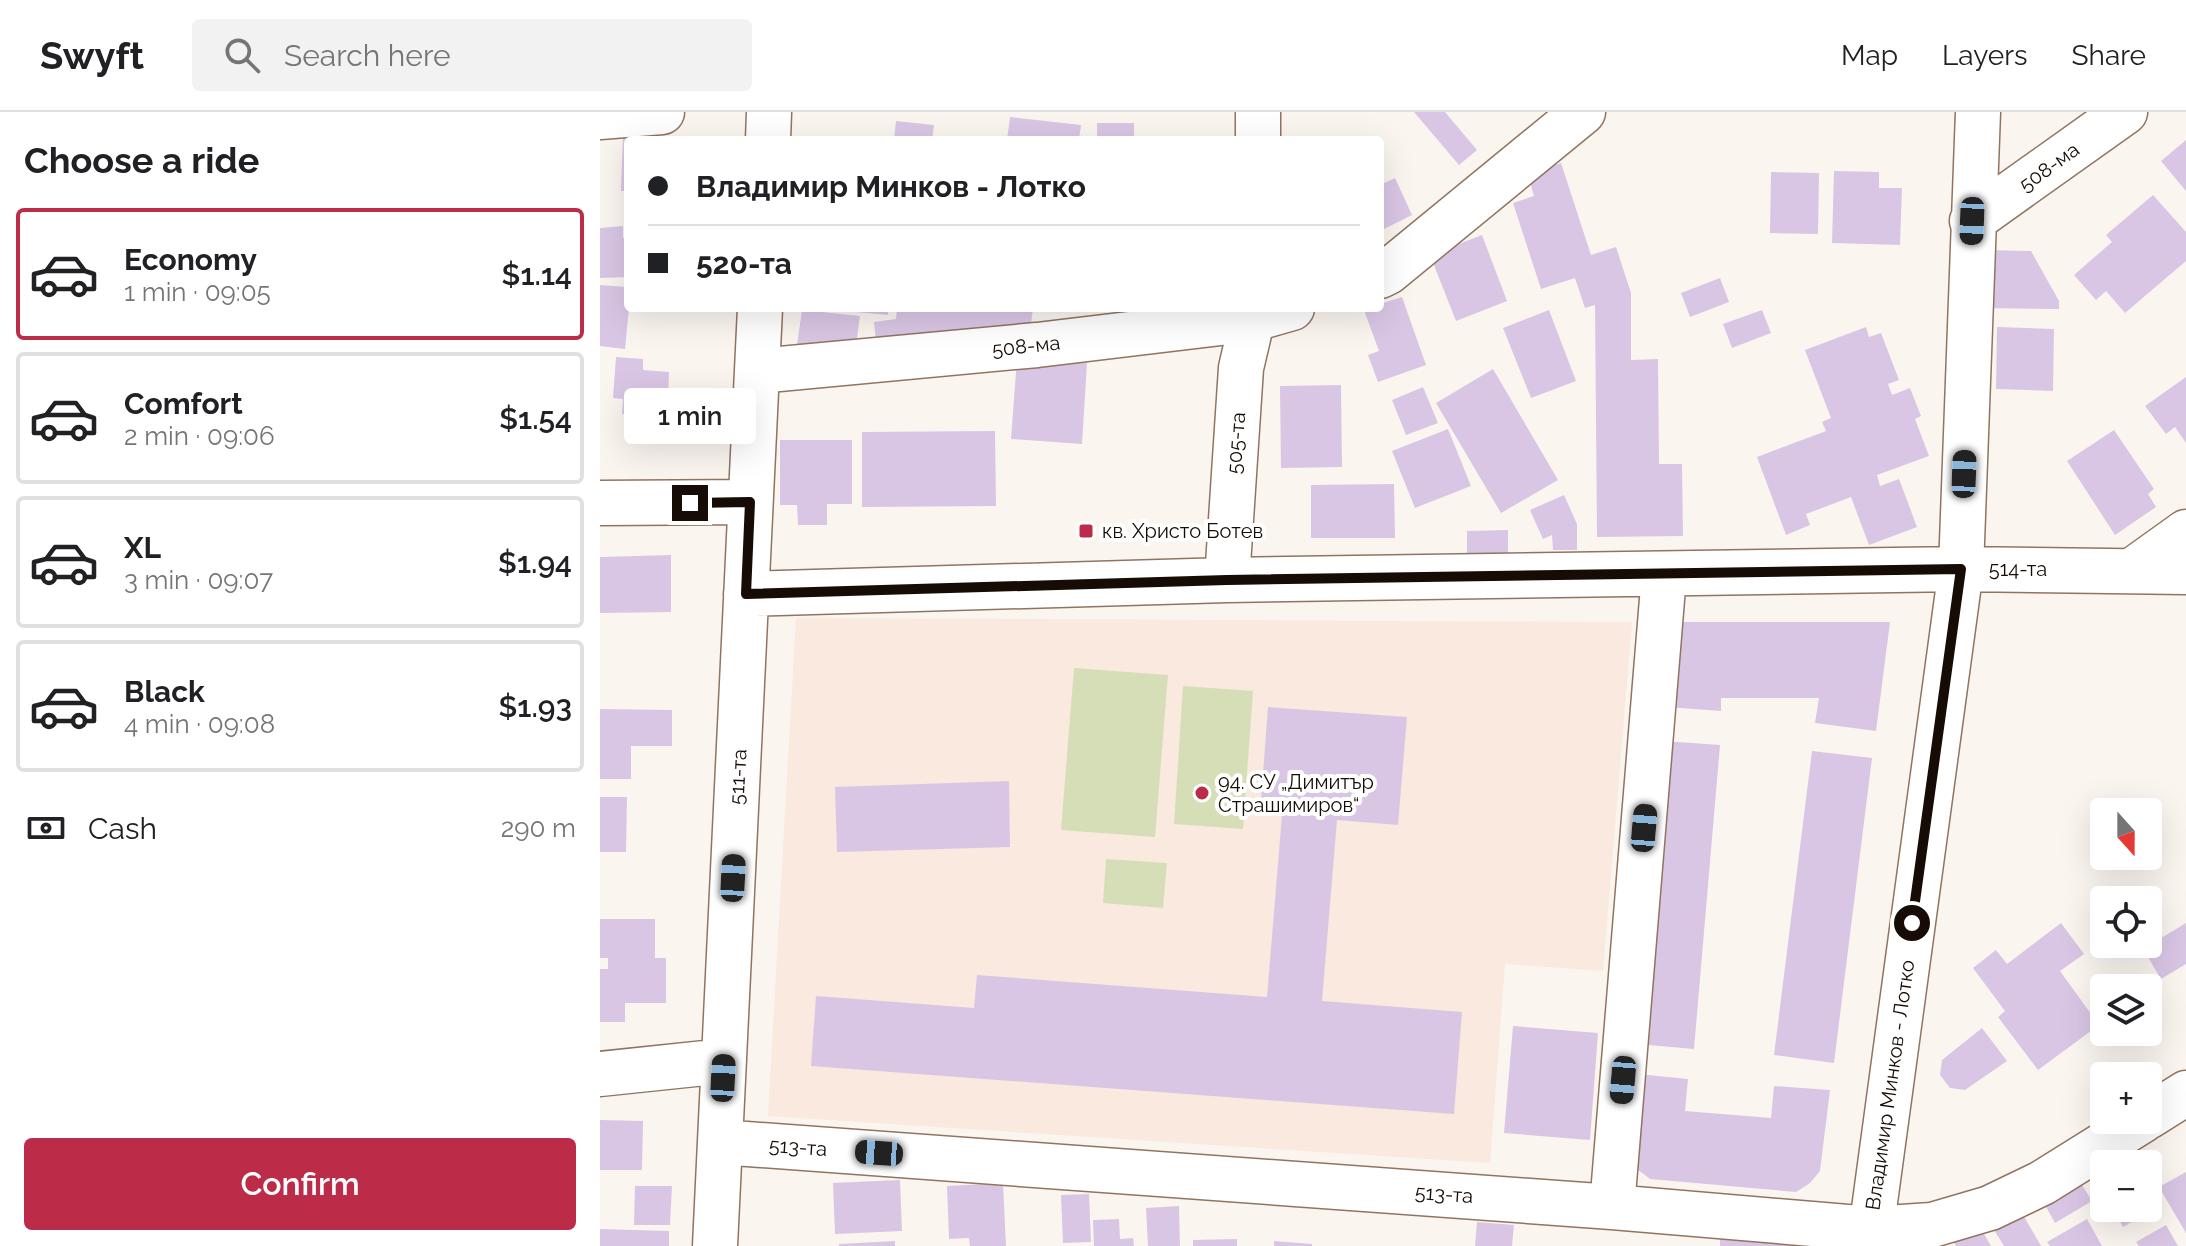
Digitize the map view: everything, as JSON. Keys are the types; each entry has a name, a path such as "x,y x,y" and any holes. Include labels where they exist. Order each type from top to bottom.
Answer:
{"street":[{"path":"600,117 662,112"},
{"path":"768,136 769,112"},
{"path":"1258,112 1258,136"},
{"path":"1384,274 1583,112"},
{"name":"Владимир Минков - Лотко","path":"1870,1238 1961,569 1978,112"},
{"name":"508-ма","path":"1972,221 2125,112"},
{"name":"511-та","path":"715,1246 760,312"},
{"name":"508-ма","path":"757,371 1037,345 1267,312"},
{"name":"505-та","path":"1227,580 1241,368 1267,312"},
{"path":"600,503 750,502"},
{"path":"2133,570 2186,532"},
{"name":"514-та","path":"746,594 1227,580 1961,569 2186,572"},
{"path":"1612,1207 1664,575"},
{"path":"600,1074 724,1061"},
{"name":"513-та","path":"2162,1108 2186,1093"},
{"name":"513-та","path":"720,1142 1612,1207 1870,1238 1932,1225 1990,1208 2042,1183 2120,1134"}],"shaded area":[{"name":"94. СУ „Димитър Страшимиров“","path":"796,618 1632,622 1603,971 1505,964 1490,1163 768,1116"}],"green space":[{"path":"1074,668 1168,675 1155,837 1061,830"},
{"path":"1183,686 1253,691 1243,829 1174,824"},
{"path":"1106,859 1167,863 1163,908 1103,903"}],"building":[{"path":"1414,112 1445,112 1477,150 1459,165"},
{"path":"1010,117 1081,125 1080,136 1008,136"},
{"path":"896,121 934,125 933,136 894,136"},
{"path":"1097,123 1134,123 1134,136 1097,136"},
{"path":"623,134 658,136 624,136 624,191 621,191"},
{"path":"2186,140 2186,191 2161,161"},
{"path":"1561,163 1591,255 1616,247 1631,293 1631,360 1658,359 1659,464 1682,464 1683,536 1597,537 1595,305 1585,308 1575,278 1541,289 1513,203 1534,196 1528,175"},
{"path":"1834,171 1879,172 1879,188 1902,188 1900,245 1832,243"},
{"path":"1771,172 1819,173 1818,234 1770,233"},
{"path":"1395,178 1412,215 1384,229 1384,183"},
{"path":"2153,195 2186,232 2186,261 2125,313 2106,291 2096,300 2074,275 2112,242 2106,235"},
{"path":"623,226 624,277 600,278 600,228"},
{"path":"1482,235 1507,301 1456,321 1430,255"},
{"path":"1984,250 2031,251 2059,301 2059,309 1983,308"},
{"path":"1720,278 1729,302 1690,317 1681,293"},
{"path":"600,285 624,287 624,312 629,312 625,349 600,346"},
{"path":"1402,297 1426,365 1378,382 1368,355 1379,351 1365,312 1384,312 1384,303"},
{"path":"1549,310 1576,381 1531,398 1503,328"},
{"path":"1762,310 1771,333 1732,348 1723,324"},
{"path":"802,312 860,316 855,352 797,345"},
{"path":"856,312 888,312 888,315"},
{"path":"897,312 1033,312 1030,333 877,351 874,322 896,319"},
{"path":"1866,327 1869,337 1881,333 1899,380 1888,384 1892,395 1910,388 1921,416 1915,419 1929,456 1877,475 1880,486 1899,479 1917,527 1869,545 1851,497 1806,514 1810,525 1786,535 1757,457 1826,431 1822,422 1831,418 1805,350"},
{"path":"1997,327 2054,329 2053,391 1996,389"},
{"path":"616,357 643,359 643,370 669,372 668,401 644,400 644,415 622,414 623,399 613,398"},
{"path":"1017,359 1087,363 1082,444 1011,439"},
{"path":"1493,369 1558,480 1501,513 1436,403"},
{"path":"2186,377 2186,443 2175,427 2166,434 2145,406"},
{"path":"1341,385 1342,467 1281,468 1280,386"},
{"path":"1423,387 1438,423 1406,435 1392,400"},
{"path":"1448,429 1471,486 1415,508 1392,451"},
{"path":"2114,430 2154,489 2148,494 2156,507 2115,535 2067,461"},
{"path":"995,431 996,506 862,507 862,432"},
{"path":"780,440 852,440 852,504 827,504 827,525 798,525 797,505 780,505"},
{"path":"1394,484 1395,538 1311,538 1311,485"},
{"path":"1564,495 1577,524 1577,550 1553,550 1552,535 1543,539 1530,510"},
{"path":"1508,530 1508,553 1467,554 1467,531"},
{"path":"671,555 671,612 600,613 600,557"},
{"path":"1674,622 1890,622 1876,731 1815,723 1819,698 1721,698 1721,711 1667,707"},
{"path":"1268,707 1407,717 1398,825 1337,820 1322,1001 1462,1012 1454,1114 811,1066 816,996 974,1008 977,975 1267,997 1282,815 1260,814"},
{"path":"600,709 672,710 672,746 631,746 631,779 600,779"},
{"path":"1663,741 1720,745 1694,1049 1637,1044"},
{"path":"1812,751 1872,758 1834,1063 1774,1055"},
{"path":"1009,781 1010,847 837,852 835,787"},
{"path":"600,797 627,797 626,852 600,852"},
{"path":"600,919 655,919 655,958 666,958 666,1003 625,1003 625,1022 600,1022 600,969 608,969 608,958 600,958"},
{"path":"2061,923 2084,954 2060,971 2090,1013 2090,1032 2038,1070 1998,1017 2005,1011 1973,968 1996,950 2007,964"},
{"path":"2186,923 2186,964 2162,978 2162,974 2158,974 2148,958 2162,958 2162,938"},
{"path":"1513,1026 1598,1033 1590,1140 1504,1133"},
{"path":"1982,1028 2007,1061 1965,1090 1950,1088 1940,1075 1942,1060"},
{"path":"1638,1074 1688,1079 1685,1111 1771,1118 1774,1086 1830,1090 1820,1171 1810,1183 1796,1192 1650,1179 1637,1169"},
{"path":"600,1120 643,1121 642,1170 600,1170"},
{"path":"2186,1172 2186,1233 2162,1192 2162,1185"},
{"path":"2076,1175 2090,1202 2055,1223 2040,1196"},
{"path":"900,1180 902,1231 835,1234 833,1183"},
{"path":"1003,1183 1006,1246 970,1246 969,1238 949,1239 947,1186"},
{"path":"635,1186 672,1186 670,1225 634,1225"},
{"path":"1089,1194 1091,1242 1063,1243 1061,1195"},
{"path":"1179,1206 1180,1246 1148,1246 1146,1208"},
{"path":"2022,1213 2041,1246 2004,1246 1994,1230"},
{"path":"1119,1219 1120,1239 1133,1238 1134,1246 1094,1246 1093,1220"},
{"path":"2087,1219 2102,1246 2050,1246 2047,1242"},
{"path":"1976,1220 1991,1246 1956,1246 1950,1235"},
{"path":"1477,1222 1514,1225 1512,1246 1475,1246"},
{"path":"2166,1225 2178,1246 2139,1246 2136,1242"},
{"path":"600,1229 669,1231 669,1246 600,1246"},
{"path":"1720,1238 1798,1244 1798,1246 1720,1246"},
{"path":"1237,1239 1237,1246 1193,1246 1193,1240"},
{"path":"895,1241 895,1246 839,1246 839,1244"},
{"path":"1274,1241 1312,1244 1312,1246 1274,1246"}],"place":[{"name":"кв. Христо Ботев","path":"1086,531"},
{"name":"94. СУ „Димитър Страшимиров“","path":"1202,793"}],"route":[{"path":"690,503 750,502 746,594 1227,580 1961,569 1912,923"}]}
